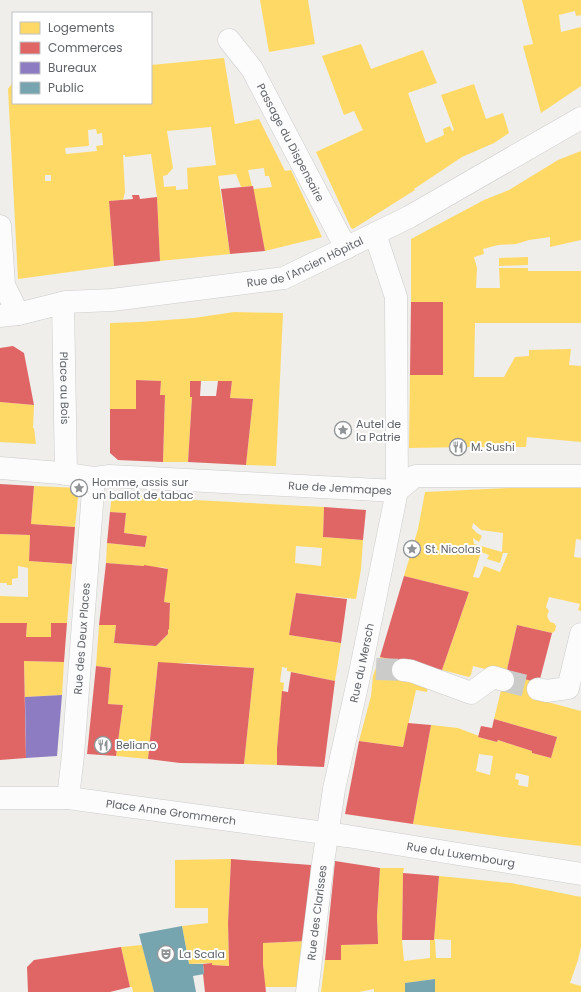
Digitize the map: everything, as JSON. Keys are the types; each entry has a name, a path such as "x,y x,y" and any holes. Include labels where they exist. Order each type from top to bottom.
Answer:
{"street":[{"name":"Passage du Dispensaire","path":"229,40 252,69 346,248"},
{"name":"Rue de l'Ancien Hôpital","path":"9,315 63,303 112,300 284,278 409,218 581,118"},
{"path":"0,226 4,285 9,315"},
{"name":"Rue du Mersch","path":"334,835 334,789 368,668 397,492 396,297 375,234"},
{"name":"Place au Bois","path":"63,303 66,473"},
{"name":"Rue de Jemmapes","path":"0,468 66,473 94,478 110,476 397,492 415,476 581,476"},
{"name":"Rue des Deux Places","path":"68,798 73,755 94,478"},
{"path":"538,689 547,691 568,688 581,634"},
{"path":"403,670 411,671 471,693 493,677 504,680"},
{"name":"Place Anne Grommerch","path":"0,798 68,798 334,835"},
{"name":"Rue du Luxembourg","path":"334,835 581,874"},
{"name":"Rue des Clarisses","path":"307,992 334,835"}],"building: Logements":[{"path":"260,0 308,0 315,44 269,52"},
{"path":"522,0 581,0 581,15 576,16 575,11 559,15 561,32 581,27 581,86 541,113 523,46 533,44"},
{"path":"361,44 371,69 423,50 437,83 408,93 426,143 444,135 443,129 450,126 452,131 454,130 441,95 474,84 486,119 503,113 509,133 494,143 462,157 414,189 415,190 353,229 351,228 316,152 363,130 354,111 344,115 322,56"},
{"path":"224,58 235,124 259,119 285,171 291,170 322,237 265,251 253,189 272,187 269,176 265,176 264,168 248,170 252,186 241,187 236,174 218,176 230,254 160,261 157,197 151,154 125,157 125,155 123,155 125,192 123,200 109,201 114,266 18,279 8,89 12,83 12,104 152,104 152,65","holes":["211,127 216,165 187,168 188,189 176,190 176,186 164,187 163,176 167,175 173,168 167,131","96,129 97,134 102,133 103,145 96,146 97,151 66,154 65,148 89,145 88,130","45,175 51,175 51,181 45,181"]},
{"path":"581,151 581,240 550,247 550,237 529,240 516,244 498,245 483,249 484,254 474,257 477,268 476,288 500,288 499,268 528,268 528,271 581,271 581,323 475,323 474,377 504,377 515,357 529,356 529,350 571,349 569,365 581,366 581,442 527,437 526,447 409,448 410,375 443,375 443,302 411,302 411,239 484,200 509,190 558,160"},
{"path":"528,257 528,265 499,266 499,258"},
{"path":"234,312 283,313 276,466 246,465 253,399 230,398 232,381 190,381 190,397 192,397 188,462 163,462 165,395 160,395 161,381 136,380 136,409 110,409 110,323 194,318"},
{"path":"0,402 34,405 33,428 36,444 0,442"},
{"path":"34,486 79,488 75,527 31,524"},
{"path":"508,488 581,488 581,540 576,539 574,557 581,558 581,611 578,610 580,604 549,597 546,607 549,611 547,616 550,622 554,623 556,626 555,631 552,633 517,625 506,674 539,683 536,699 581,711 581,846 413,824 431,725 458,728 479,736 478,737 497,742 498,740 532,751 532,753 551,758 557,737 494,719 505,674 473,666 469,677 442,670 469,592 404,576 418,529 425,492","holes":["473,523 481,530 503,533 502,552 474,544 473,538 479,542 482,536 472,528","481,552 489,555 487,559 500,563 503,553 508,553 500,572 484,566 479,578 473,577","479,754 493,756 490,775 476,771","516,773 529,776 528,787 518,785 519,780 515,779"]},
{"path":"112,493 176,499 324,507 323,537 363,540 361,569 356,599 296,593 289,635 341,643 335,681 287,671 287,668 282,667 280,682 284,683 277,748 277,765 244,764 254,668 187,663 170,664 158,662 148,759 116,756 123,705 108,704 111,668 96,666 99,625 116,625 114,643 156,646 168,634 170,603 164,602 167,568 106,563 107,543 145,547 147,536 124,533 126,513 110,512","holes":["296,546 322,548 321,566 295,563"]},
{"path":"0,534 30,535 29,561 72,564 67,623 51,623 51,637 26,637 27,623 0,623 0,596 28,597 28,568 18,566 18,578 12,579 12,585 0,583"},
{"path":"380,657 405,662 428,683 427,692 416,690 403,747 359,741 371,696 373,676"},
{"path":"24,661 64,662 62,695 25,697"},
{"path":"231,859 228,923 229,966 212,965 212,963 189,964 182,926 208,923 208,908 175,908 175,860"},
{"path":"380,868 404,868 402,940 404,961 430,958 430,939 435,940 436,958 451,958 451,940 434,939 439,876 511,883 581,897 581,947 570,983 581,986 581,992 435,992 435,979 405,983 405,992 374,992 374,989 359,992 321,992 325,960 341,960 341,945 378,944 377,916"},
{"path":"306,941 299,987 265,987 263,943"},
{"path":"142,945 154,992 133,992 132,987 130,987 121,947"}],"building: Commerces":[{"path":"253,186 265,251 230,254 221,189"},
{"path":"132,195 139,195 140,199 157,197 160,261 114,266 109,201 133,199"},
{"path":"411,302 443,302 443,375 410,375"},
{"path":"13,346 24,353 34,405 0,402 0,348"},
{"path":"136,380 161,381 160,395 165,395 163,462 118,460 110,453 110,409 136,409"},
{"path":"190,381 201,381 200,396 216,396 218,381 232,381 230,398 253,399 246,465 188,462 192,397 190,397"},
{"path":"0,484 34,486 31,524 75,527 72,564 29,561 30,535 0,534"},
{"path":"324,507 366,510 363,540 323,537"},
{"path":"110,512 126,513 124,533 147,536 145,547 107,543"},
{"path":"106,563 144,565 168,569 164,602 170,603 169,630 168,629 168,634 156,646 114,643 116,625 99,625"},
{"path":"404,576 469,592 442,670 380,657"},
{"path":"296,593 347,599 341,643 289,635"},
{"path":"0,623 27,623 26,637 51,637 51,623 67,623 64,662 24,661 26,758 0,760"},
{"path":"517,625 552,633 539,683 506,674"},
{"path":"158,662 254,668 244,764 180,763 148,759"},
{"path":"96,666 111,668 108,704 123,705 116,756 87,754"},
{"path":"291,672 335,681 324,767 277,765 282,691 288,692"},
{"path":"494,719 557,737 551,758 532,753 532,751 498,740 497,742 478,737 481,726 492,728"},
{"path":"408,723 431,725 413,824 345,814 359,741 403,747"},
{"path":"231,859 311,865 306,941 263,943 263,964 266,992 205,992 203,964 212,963 212,965 229,966 228,923"},
{"path":"335,861 380,868 377,916 378,944 341,945 341,960 325,960"},
{"path":"403,873 439,876 434,940 402,940"},
{"path":"121,947 130,987 110,992 28,992 27,967 34,960"}],"building: Bureaux":[{"path":"62,695 57,756 26,758 25,697"}],"building: Public":[{"name":"La Scala","path":"182,926 189,964 203,964 204,974 193,976 196,992 154,992 139,934"},
{"path":"435,979 435,992 405,992 405,983"}],"tunnel":[{"path":"376,669 403,670"},
{"path":"503,680 538,689"}],"place":[{"name":"Autel de la Patrie","path":"343,430"},
{"name":"M. Sushi","path":"458,447"},
{"name":"Homme, assis sur un ballot de tabac","path":"79,488"},
{"name":"St. Nicolas","path":"412,549"},
{"name":"Beliano","path":"103,745"},
{"name":"La Scala","path":"166,954"}]}
